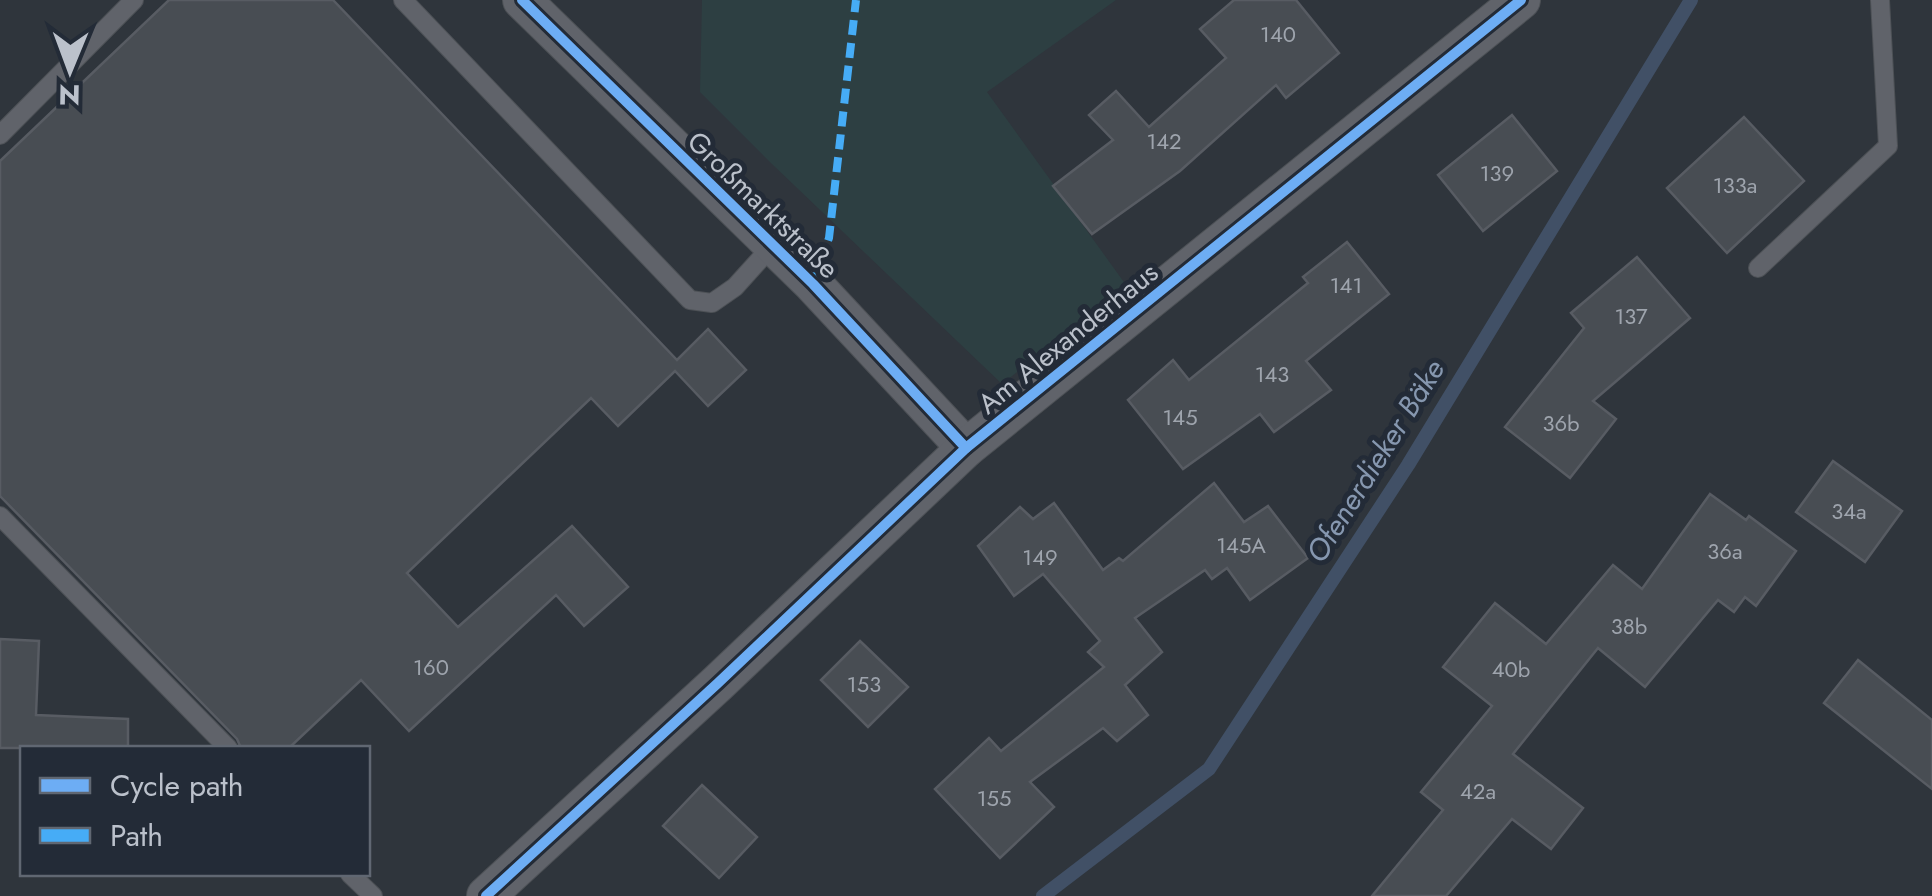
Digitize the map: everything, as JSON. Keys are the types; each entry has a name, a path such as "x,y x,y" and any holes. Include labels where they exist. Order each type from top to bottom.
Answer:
{"street":[{"name":"Großmarktstraße","path":"522,0 774,245 966,448"},
{"name":"Am Alexanderhaus","path":"486,896 718,684 966,448 1520,0"}],"lane":[{"path":"0,135 134,0"},
{"path":"403,0 690,300 712,303 735,287 774,245"},
{"path":"1758,268 1888,146 1880,0"},
{"path":"0,516 226,746"},
{"path":"352,876 373,896"}],"shaded area":[{"path":"702,0 1116,0 987,92 1126,285 1002,384 700,92"}],"building":[{"path":"169,0 333,0 677,360 708,329 746,370 708,406 675,371 618,426 591,398 407,573 458,627 572,526 628,587 584,626 556,595 409,731 361,680 291,746 240,746 0,496 0,161"},
{"path":"1234,0 1296,0 1339,53 1286,98 1276,85 1180,171 1092,234 1053,186 1113,140 1089,115 1116,91 1149,127 1226,58 1200,29"},
{"path":"1512,115 1557,171 1483,231 1438,175"},
{"path":"1744,117 1804,181 1727,253 1667,188"},
{"path":"1347,242 1389,294 1306,361 1331,390 1274,432 1260,414 1183,469 1128,400 1173,360 1189,380 1308,283 1303,277"},
{"path":"1637,257 1690,318 1593,401 1616,419 1570,478 1505,427 1584,328 1571,313"},
{"path":"1833,461 1902,511 1865,562 1796,512"},
{"path":"1214,483 1244,522 1268,506 1308,558 1250,600 1227,568 1212,579 1205,570 1135,618 1162,652 1125,685 1148,715 1117,741 1103,728 1030,782 1054,807 1000,858 935,789 989,738 1001,751 1104,667 1088,652 1100,641 1043,574 1014,596 978,546 1020,507 1033,519 1054,503 1103,570 1119,558 1123,561"},
{"path":"1710,494 1746,520 1749,516 1796,551 1756,606 1745,597 1734,612 1718,600 1645,687 1598,648 1513,754 1583,808 1551,849 1512,819 1446,896 1372,896 1443,810 1421,792 1492,706 1443,667 1495,603 1546,644 1613,565 1642,589"},
{"path":"0,639 39,641 36,715 128,719 128,746 0,748"},
{"path":"860,641 908,687 868,727 821,680"},
{"path":"1858,660 1932,720 1932,789 1824,703"},
{"path":"702,785 757,837 719,878 663,826"}],"waterway":[{"name":"Ofenerdieker Bäke","path":"1043,896 1209,769 1408,465 1691,0"}],"marked path":[{"path":"813,284 829,238 856,0"}],"cycle path":[{"path":"522,0 813,284 966,448"},
{"path":"486,896 966,448 1521,0"}]}
